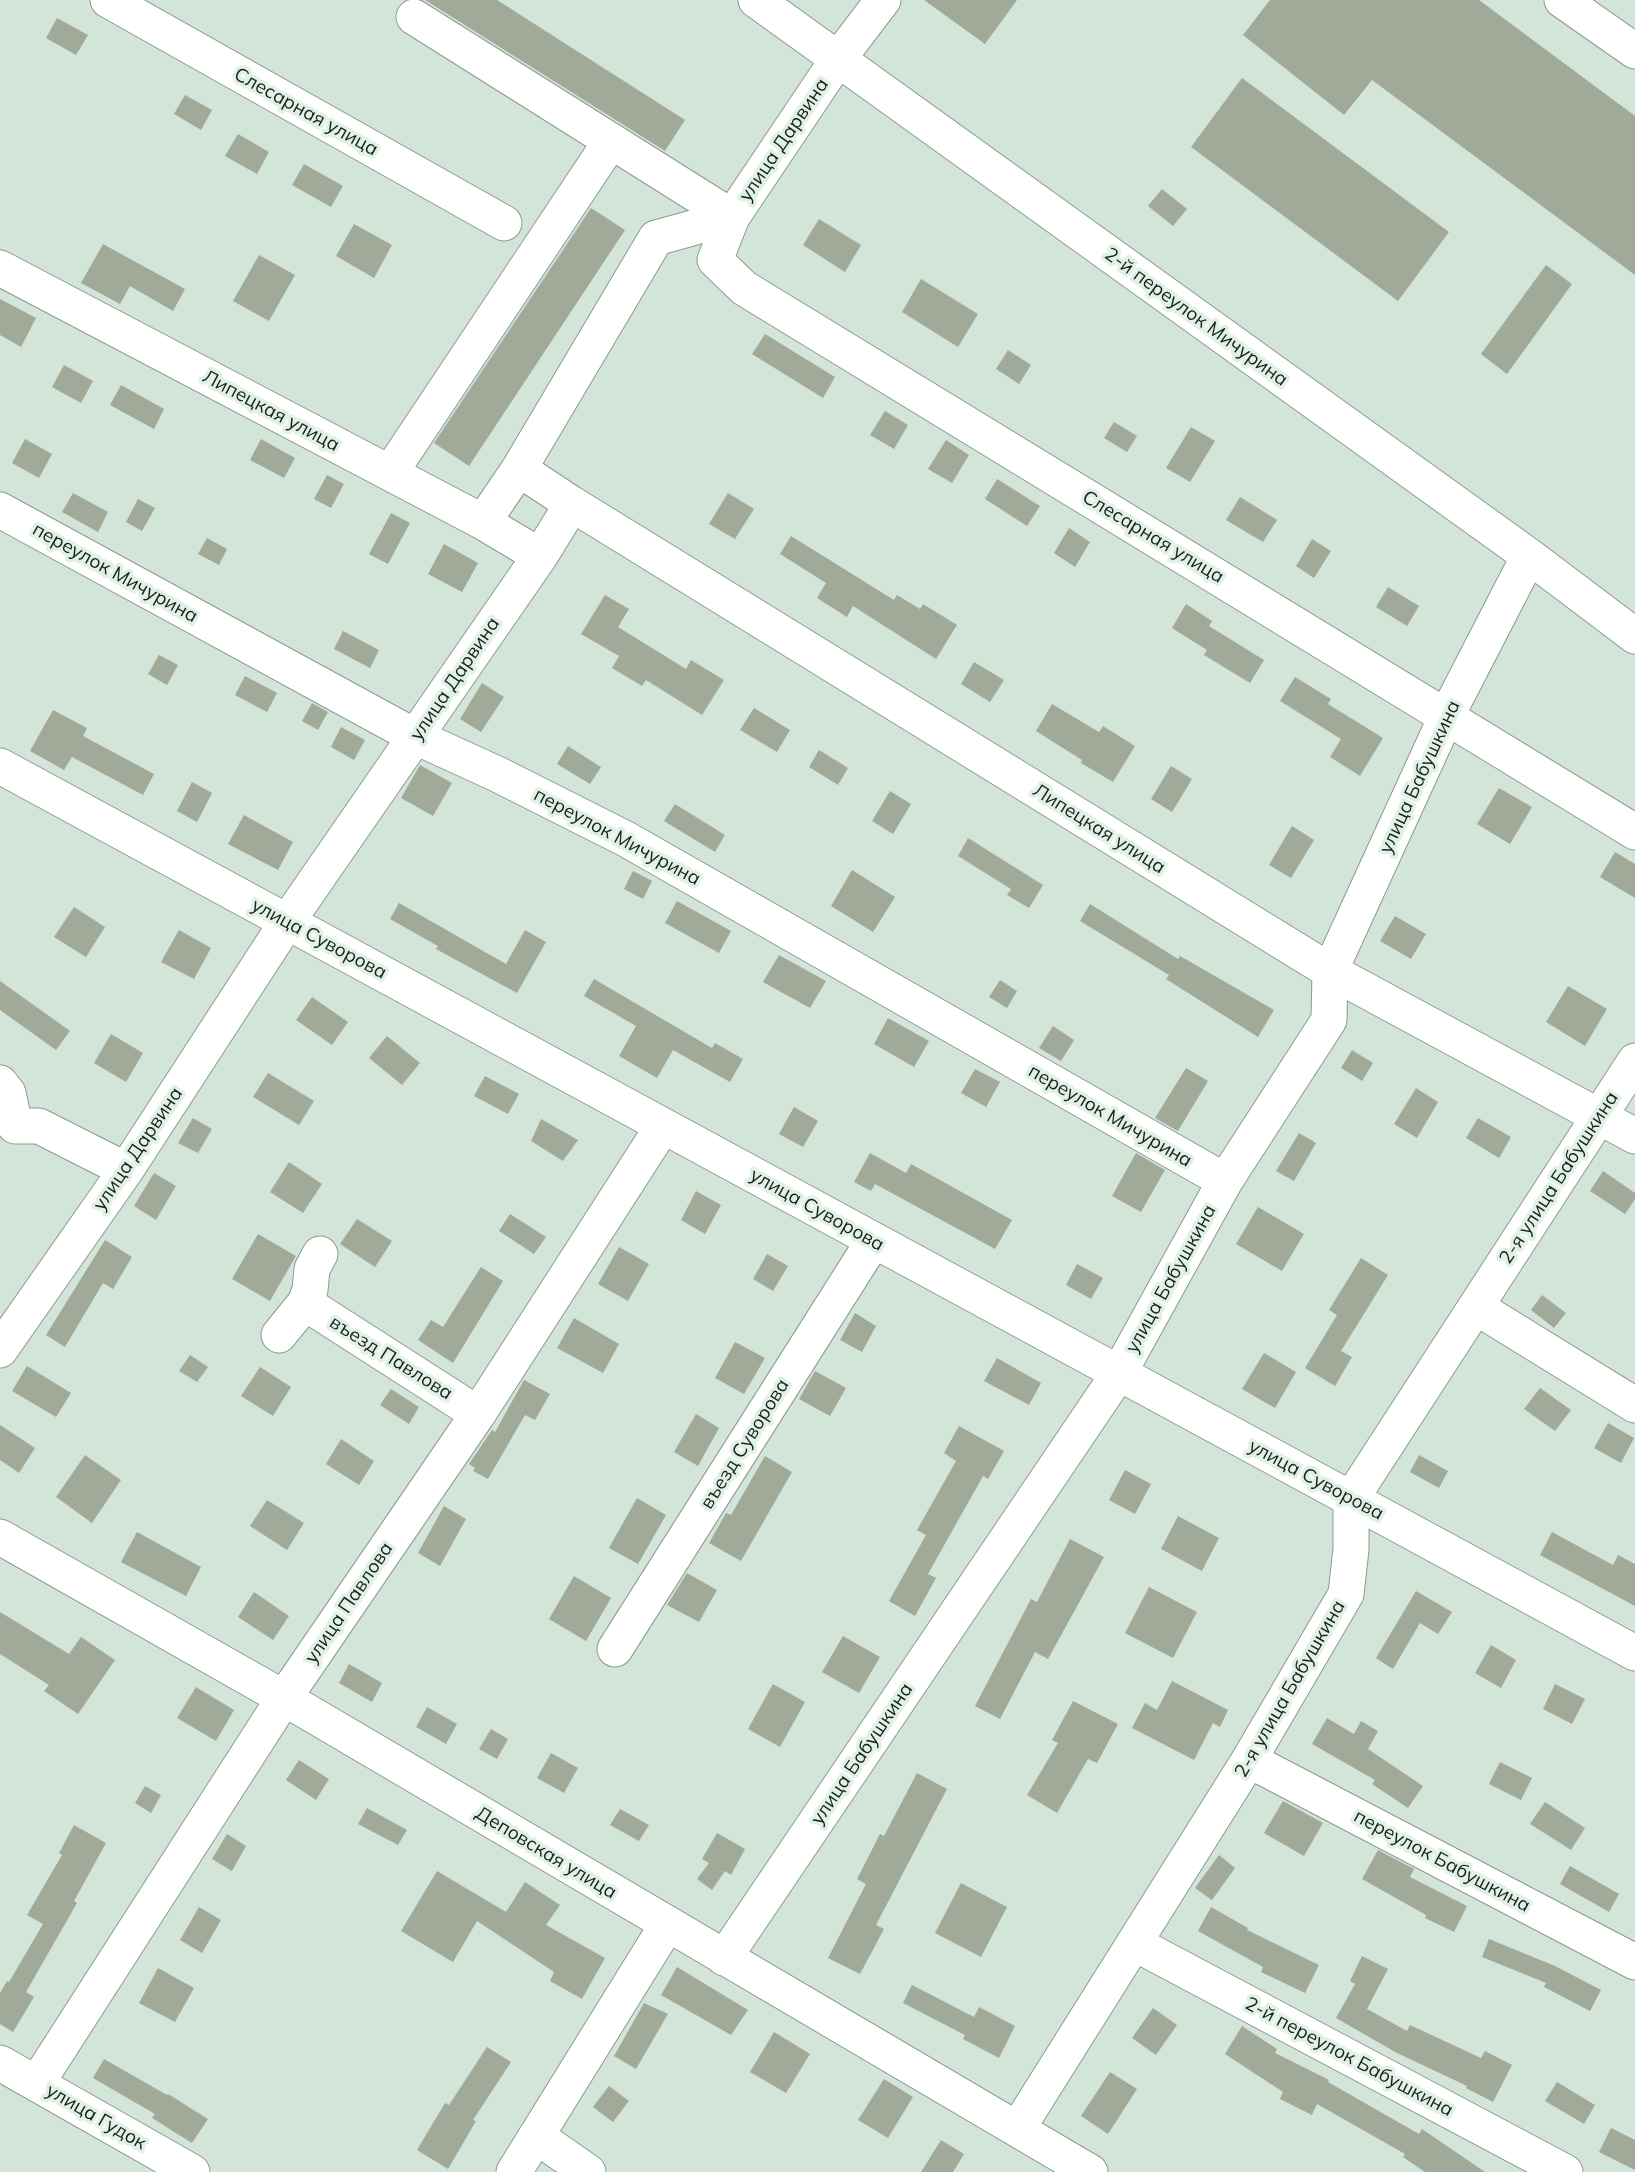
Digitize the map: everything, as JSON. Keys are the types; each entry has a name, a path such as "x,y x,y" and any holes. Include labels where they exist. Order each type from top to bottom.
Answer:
{"street":[{"name":"Слесарная улица","path":"108,0 503,223"},
{"name":"2-й переулок Мичурина","path":"756,0 1529,556 1635,636"},
{"name":"улица Дарвина","path":"483,522 519,468 656,239 732,217 838,60 883,0"},
{"path":"1562,0 1635,51"},
{"path":"414,17 732,217"},
{"path":"390,473 611,141"},
{"name":"Слесарная улица","path":"732,217 715,260 744,288 1635,832"},
{"name":"Липецкая улица","path":"0,268 483,522 540,556"},
{"path":"519,468 572,504"},
{"name":"улица Дарвина","path":"0,1350 125,1170 287,922 540,556 572,504"},
{"name":"Липецкая улица","path":"572,504 1330,971 1635,1136"},
{"name":"переулок Мичурина","path":"0,510 416,737 497,774 626,839 1225,1181"},
{"name":"улица Бабушкина","path":"724,1958 1119,1373 1225,1181 1329,1020 1330,971 1447,715 1529,556"},
{"name":"улица Суворова","path":"0,766 1635,1653"},
{"name":"2-я улица Бабушкина","path":"1018,2128 1249,1760 1346,1594 1351,1549 1351,1499 1635,1061"},
{"path":"0,1083 8,1093 7,1137 39,1126 125,1170"},
{"name":"улица Павлова","path":"37,2082 284,1698 478,1413 663,1126"},
{"name":"въезд Суворова","path":"615,1648 874,1240"},
{"path":"279,1335 305,1303 310,1290 312,1269 320,1254"},
{"name":"въезд Павлова","path":"305,1303 478,1413"},
{"path":"1476,1307 1635,1405"},
{"name":"Деповская улица","path":"0,1537 284,1698 1090,2172"},
{"name":"переулок Бабушкина","path":"1249,1760 1635,1962"},
{"path":"514,2172 667,1925"},
{"name":"2-й переулок Бабушкина","path":"1134,1943 1565,2172"},
{"name":"улица Гудок","path":"0,2063 192,2172"},
{"path":"536,2136 587,2172"}],"building":[{"path":"425,0 497,0 685,120 665,151"},
{"path":"924,0 1017,0 985,44"},
{"path":"1270,0 1479,0 1635,116 1635,275 1372,80 1344,115 1243,35"},
{"path":"57,18 88,35 76,55 46,38"},
{"path":"1242,78 1449,232 1398,301 1191,147"},
{"path":"185,95 212,110 201,130 174,114"},
{"path":"238,134 269,152 257,174 225,156"},
{"path":"304,164 343,186 331,207 292,185"},
{"path":"1162,189 1187,209 1173,226 1148,206"},
{"path":"591,208 625,230 469,466 434,443"},
{"path":"819,219 861,245 845,272 803,245"},
{"path":"354,224 392,245 374,278 336,256"},
{"path":"103,244 185,289 173,311 130,286 120,304 81,283"},
{"path":"259,255 295,275 269,321 233,301"},
{"path":"1546,265 1572,284 1507,374 1481,354"},
{"path":"921,279 978,314 958,347 902,312"},
{"path":"0,299 36,318 21,347 0,335"},
{"path":"765,334 835,377 823,398 752,354"},
{"path":"1008,350 1031,365 1019,384 996,369"},
{"path":"64,365 93,381 81,403 52,387"},
{"path":"121,385 164,409 154,429 110,405"},
{"path":"885,411 908,425 894,449 870,435"},
{"path":"1114,422 1137,436 1127,452 1104,438"},
{"path":"1191,427 1215,441 1190,482 1166,468"},
{"path":"25,439 52,454 39,478 12,463"},
{"path":"261,439 295,458 284,478 250,460"},
{"path":"946,440 969,455 952,483 928,469"},
{"path":"327,475 344,484 331,508 314,499"},
{"path":"997,479 1040,506 1027,526 985,499"},
{"path":"73,493 108,512 98,532 62,512"},
{"path":"728,493 754,509 735,539 709,524"},
{"path":"1240,497 1277,520 1263,542 1226,520"},
{"path":"138,499 155,508 142,531 126,522"},
{"path":"391,513 410,523 388,564 369,554"},
{"path":"1069,528 1090,542 1075,567 1054,553"},
{"path":"791,536 894,600 897,595 920,609 923,604 957,625 936,659 853,606 847,617 817,598 826,583 780,554"},
{"path":"207,538 227,549 219,565 198,554"},
{"path":"1312,539 1331,551 1314,578 1296,566"},
{"path":"444,544 478,563 462,592 428,574"},
{"path":"1388,587 1419,606 1407,626 1376,607"},
{"path":"605,595 629,609 618,627 686,669 691,660 724,680 702,715 646,680 642,686 612,668 619,656 581,634"},
{"path":"1186,604 1212,621 1209,626 1264,660 1250,683 1204,655 1207,650 1172,628"},
{"path":"343,631 379,650 370,668 334,649"},
{"path":"159,655 178,665 167,685 148,674"},
{"path":"974,662 1004,680 990,702 961,684"},
{"path":"245,676 277,693 267,712 235,695"},
{"path":"1295,677 1331,699 1328,704 1383,738 1360,776 1330,757 1341,739 1280,701"},
{"path":"482,683 504,697 481,732 460,719"},
{"path":"312,703 328,712 318,730 302,721"},
{"path":"1052,704 1099,732 1103,726 1135,746 1113,782 1036,731"},
{"path":"754,708 790,730 777,752 740,730"},
{"path":"53,710 87,728 83,736 154,774 143,795 72,757 64,770 30,751"},
{"path":"341,727 365,740 354,760 331,747"},
{"path":"568,746 601,767 590,784 557,764"},
{"path":"819,750 848,768 838,785 809,767"},
{"path":"420,765 452,783 433,816 401,798"},
{"path":"1171,766 1192,779 1172,812 1151,799"},
{"path":"192,782 212,793 197,822 177,811"},
{"path":"1499,788 1532,807 1510,844 1477,824"},
{"path":"890,791 911,804 893,834 872,821"},
{"path":"675,804 725,835 715,852 664,821"},
{"path":"244,815 293,842 278,870 228,844"},
{"path":"1292,826 1314,840 1291,878 1269,865"},
{"path":"968,838 1043,885 1029,908 1007,895 1011,889 958,856"},
{"path":"1615,852 1635,864 1635,898 1600,877"},
{"path":"852,870 895,897 873,932 831,906"},
{"path":"633,871 652,881 643,899 624,889"},
{"path":"677,901 731,931 719,953 665,923"},
{"path":"399,903 506,964 525,930 546,942 517,993 436,949 438,946 390,919"},
{"path":"1090,904 1178,959 1180,956 1274,1010 1258,1037 1166,979 1169,975 1080,921"},
{"path":"74,907 105,927 86,957 54,937"},
{"path":"1395,916 1426,934 1411,959 1380,941"},
{"path":"179,930 211,948 194,979 161,962"},
{"path":"779,955 826,981 810,1008 763,982"},
{"path":"594,979 712,1048 715,1043 743,1059 730,1082 673,1050 657,1078 619,1056 636,1026 584,996"},
{"path":"1000,980 1017,991 1007,1008 989,997"},
{"path":"0,981 70,1031 56,1050 0,1010"},
{"path":"1568,986 1607,1009 1585,1046 1546,1022"},
{"path":"312,997 348,1022 332,1045 296,1020"},
{"path":"888,1018 929,1041 914,1067 874,1044"},
{"path":"1053,1026 1074,1040 1061,1061 1039,1048"},
{"path":"111,1034 143,1053 126,1082 94,1063"},
{"path":"387,1036 420,1063 402,1085 369,1058"},
{"path":"1352,1050 1373,1063 1362,1081 1341,1068"},
{"path":"1186,1068 1208,1081 1178,1131 1155,1118"},
{"path":"975,1069 1000,1082 986,1107 961,1093"},
{"path":"268,1073 314,1101 299,1125 253,1097"},
{"path":"485,1076 519,1094 508,1114 474,1096"},
{"path":"1416,1088 1438,1102 1417,1138 1394,1124"},
{"path":"794,1107 818,1121 803,1147 779,1134"},
{"path":"193,1118 212,1129 198,1153 178,1143"},
{"path":"1478,1118 1511,1137 1499,1158 1466,1138"},
{"path":"541,1119 578,1140 563,1161 531,1141"},
{"path":"1299,1133 1316,1143 1294,1181 1276,1171"},
{"path":"870,1153 906,1173 911,1164 1012,1220 995,1249 875,1184 871,1191 854,1182"},
{"path":"1136,1153 1165,1170 1141,1212 1112,1196"},
{"path":"289,1162 322,1184 303,1213 270,1192"},
{"path":"1603,1171 1635,1193 1635,1199 1625,1214 1590,1191"},
{"path":"154,1173 176,1186 156,1220 134,1206"},
{"path":"696,1191 721,1205 705,1234 681,1220"},
{"path":"1258,1207 1304,1234 1282,1271 1236,1244"},
{"path":"510,1214 546,1237 534,1254 499,1231"},
{"path":"357,1219 392,1241 375,1267 340,1244"},
{"path":"258,1234 296,1256 270,1301 232,1279"},
{"path":"105,1240 132,1257 113,1289 103,1283 65,1347 46,1335"},
{"path":"619,1247 649,1264 628,1301 598,1284"},
{"path":"767,1254 788,1266 773,1291 753,1279"},
{"path":"1361,1258 1388,1275 1341,1351 1352,1357 1335,1386 1305,1368 1337,1315 1329,1310"},
{"path":"1077,1264 1103,1278 1091,1299 1066,1285"},
{"path":"481,1267 503,1281 453,1363 418,1340 431,1320 443,1327"},
{"path":"1542,1295 1566,1313 1554,1328 1531,1310"},
{"path":"855,1313 876,1326 862,1352 840,1340"},
{"path":"574,1318 619,1344 603,1373 557,1348"},
{"path":"735,1342 765,1358 744,1394 715,1378"},
{"path":"1264,1353 1296,1372 1275,1408 1242,1389"},
{"path":"190,1355 208,1367 197,1382 179,1371"},
{"path":"997,1358 1041,1383 1029,1405 984,1381"},
{"path":"27,1366 71,1393 56,1417 12,1391"},
{"path":"260,1367 291,1387 273,1416 241,1396"},
{"path":"815,1371 846,1388 830,1416 799,1399"},
{"path":"524,1380 550,1394 535,1420 525,1415 488,1479 473,1471 475,1468 469,1464 492,1430 495,1432"},
{"path":"1540,1388 1571,1410 1555,1431 1524,1409"},
{"path":"391,1389 419,1407 409,1424 380,1405"},
{"path":"696,1414 719,1428 698,1466 674,1452"},
{"path":"1608,1423 1634,1438 1621,1463 1594,1448"},
{"path":"0,1425 35,1448 19,1473 0,1460"},
{"path":"959,1426 1004,1451 988,1479 983,1476 928,1574 936,1578 915,1616 889,1601 926,1535 917,1530 956,1461 944,1453"},
{"path":"341,1439 374,1461 359,1485 326,1464"},
{"path":"85,1455 121,1480 92,1523 56,1497"},
{"path":"1419,1455 1448,1471 1439,1488 1410,1472"},
{"path":"765,1456 792,1472 741,1561 709,1543 726,1513 731,1515"},
{"path":"1125,1470 1151,1484 1135,1514 1109,1500"},
{"path":"637,1498 666,1515 638,1564 609,1548"},
{"path":"267,1500 304,1523 287,1550 250,1526"},
{"path":"444,1506 466,1519 440,1566 418,1553"},
{"path":"1178,1516 1219,1538 1202,1571 1161,1549"},
{"path":"137,1532 201,1567 186,1596 121,1562"},
{"path":"1552,1532 1613,1565 1618,1555 1635,1564 1635,1606 1540,1555"},
{"path":"1070,1539 1104,1557 1048,1659 1035,1652 1000,1719 975,1706 1031,1599 1037,1602"},
{"path":"687,1573 717,1590 699,1622 667,1605"},
{"path":"574,1576 611,1598 586,1641 549,1619"},
{"path":"1149,1587 1197,1612 1173,1658 1125,1633"},
{"path":"1416,1591 1452,1612 1438,1634 1420,1623 1393,1669 1376,1658"},
{"path":"254,1592 289,1616 273,1640 238,1617"},
{"path":"0,1612 69,1654 81,1637 115,1660 78,1714 44,1691 49,1685 0,1654"},
{"path":"843,1636 880,1657 859,1693 822,1672"},
{"path":"1491,1645 1516,1660 1501,1688 1475,1673"},
{"path":"349,1664 382,1683 372,1702 339,1683"},
{"path":"1172,1681 1228,1710 1220,1727 1213,1723 1194,1760 1132,1728 1145,1703 1157,1710"},
{"path":"773,1684 805,1702 780,1747 748,1729"},
{"path":"1555,1684 1585,1699 1572,1724 1543,1709"},
{"path":"196,1687 234,1710 216,1741 177,1718"},
{"path":"1073,1701 1118,1724 1097,1763 1088,1759 1057,1813 1027,1795 1058,1743 1052,1740"},
{"path":"427,1707 457,1724 446,1744 416,1727"},
{"path":"1327,1718 1354,1734 1361,1721 1378,1731 1368,1749 1423,1786 1408,1808 1372,1784 1375,1780 1312,1744"},
{"path":"491,1729 508,1739 497,1759 479,1749"},
{"path":"551,1753 578,1768 564,1793 537,1778"},
{"path":"299,1760 329,1779 316,1800 286,1780"},
{"path":"1500,1762 1532,1778 1521,1800 1489,1784"},
{"path":"917,1773 947,1789 876,1925 884,1929 860,1974 828,1958 866,1884 857,1879 880,1834 884,1836"},
{"path":"145,1786 161,1795 151,1813 135,1803"},
{"path":"1283,1801 1323,1823 1304,1856 1264,1833"},
{"path":"1545,1802 1585,1828 1571,1850 1530,1824"},
{"path":"367,1808 407,1830 398,1845 358,1824"},
{"path":"620,1809 649,1825 639,1841 610,1825"},
{"path":"74,1825 106,1843 74,1901 77,1903 26,1992 34,1997 13,2032 0,2024 0,1993 43,1924 27,1915 62,1855 59,1853"},
{"path":"717,1833 745,1849 731,1875 725,1871 712,1890 697,1879 709,1863 702,1859"},
{"path":"227,1834 246,1846 232,1871 212,1859"},
{"path":"1378,1850 1414,1869 1410,1877 1467,1906 1454,1932 1425,1918 1426,1915 1362,1879"},
{"path":"1219,1855 1235,1868 1212,1900 1195,1888"},
{"path":"1570,1866 1619,1894 1609,1912 1560,1884"},
{"path":"437,1871 506,1912 525,1882 560,1905 546,1925 605,1958 582,1999 550,1981 554,1972 477,1921 453,1962 401,1931"},
{"path":"961,1883 1007,1907 981,1957 935,1933"},
{"path":"199,1907 221,1920 202,1953 180,1940"},
{"path":"1211,1907 1248,1928 1247,1930 1319,1965 1305,1993 1261,1972 1263,1967 1198,1931"},
{"path":"1489,1939 1555,1966 1601,1990 1590,2011 1544,1987 1546,1983 1482,1957"},
{"path":"1362,1956 1388,1969 1367,2009 1407,2031 1410,2025 1481,2058 1485,2051 1512,2065 1493,2102 1336,2018 1355,1984 1350,1981"},
{"path":"677,1967 748,2010 731,2035 661,1995"},
{"path":"158,1968 194,1988 175,2022 139,2003"},
{"path":"912,1985 974,2017 979,2007 1015,2026 999,2058 963,2039 965,2035 903,2003"},
{"path":"644,2003 668,2014 636,2069 614,2056"},
{"path":"1153,2008 1177,2025 1156,2055 1132,2038"},
{"path":"1242,2026 1277,2049 1275,2053 1329,2080 1328,2082 1419,2134 1422,2129 1485,2172 1425,2172 1403,2157 1405,2154 1317,2104 1312,2115 1280,2099 1283,2092 1225,2054"},
{"path":"774,2032 810,2054 786,2093 750,2072"},
{"path":"487,2047 511,2062 473,2120 476,2121 448,2169 417,2150 445,2103 449,2105"},
{"path":"104,2059 208,2119 192,2143 152,2118 155,2114 93,2078"},
{"path":"1110,2072 1137,2089 1108,2134 1081,2116"},
{"path":"884,2079 913,2097 888,2138 858,2120"},
{"path":"1557,2082 1595,2105 1584,2124 1545,2101"},
{"path":"609,2086 629,2101 613,2122 593,2107"},
{"path":"1611,2128 1635,2140 1635,2170 1599,2152"},
{"path":"941,2140 964,2154 953,2172 921,2172"}]}
